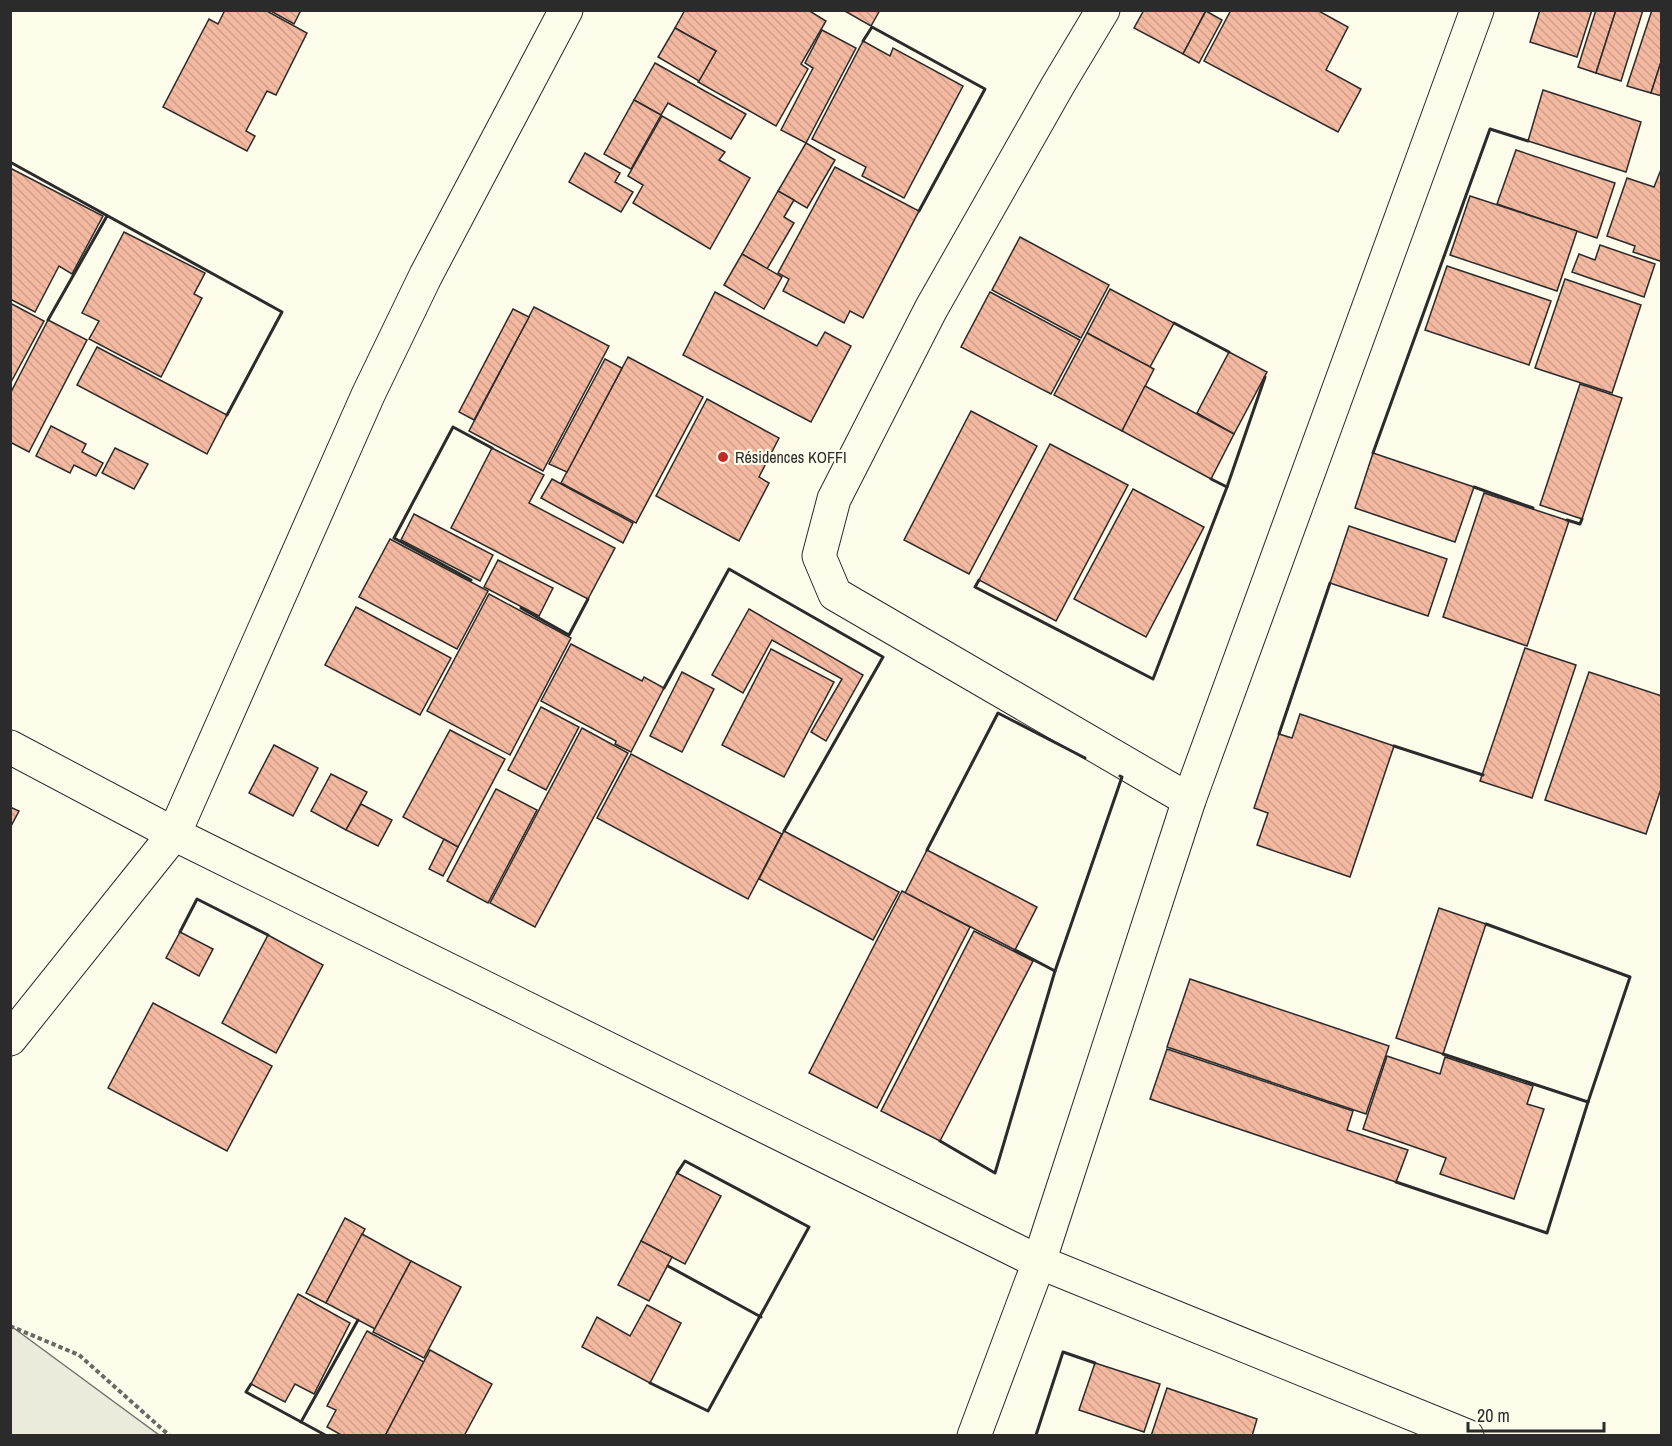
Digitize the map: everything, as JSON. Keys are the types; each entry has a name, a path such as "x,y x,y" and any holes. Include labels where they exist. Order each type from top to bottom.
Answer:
{"street":[{"path":"10,1039 174,834 368,395 426,275 566,10"},
{"path":"1103,10 931,309 834,499 819,556 835,594 1190,800"},
{"path":"974,1436 1039,1262 1190,800 1477,10"},
{"path":"10,747 174,834 1039,1262 1467,1436"}],"path":[{"path":"10,1326 79,1355 170,1436"}],"shaded area":[{"path":"11,1326 159,1435 11,1435"}],"building":[{"path":"225,10 265,10 307,33 276,95 267,91 246,131 255,136 247,151 163,107 209,19 218,24"},
{"path":"269,10 301,10 294,24"},
{"path":"685,10 808,10 826,21 801,64 808,69 776,126 698,82 716,51 675,28"},
{"path":"843,10 880,10 871,26"},
{"path":"1144,10 1206,10 1183,54 1134,28"},
{"path":"1231,10 1317,10 1348,27 1326,70 1361,89 1338,132 1204,61"},
{"path":"1540,10 1592,10 1577,57 1530,42"},
{"path":"1596,10 1616,10 1596,73 1578,67"},
{"path":"1616,10 1643,10 1621,81 1596,73"},
{"path":"1652,10 1662,10 1662,59 1651,93 1627,86"},
{"path":"1206,11 1222,20 1199,63 1183,54"},
{"path":"675,28 716,51 699,81 658,57"},
{"path":"822,30 856,48 806,143 781,130 813,68 805,63"},
{"path":"863,41 890,56 893,48 963,86 904,198 862,176 866,167 812,139"},
{"path":"1662,59 1662,96 1651,93"},
{"path":"655,63 746,114 731,139 668,103 661,115 634,100"},
{"path":"1543,90 1641,122 1626,172 1528,141"},
{"path":"634,100 661,115 631,169 604,154"},
{"path":"662,116 725,152 719,160 750,178 710,249 633,203 643,185 628,176"},
{"path":"806,143 835,160 807,208 778,191"},
{"path":"1516,150 1615,183 1597,238 1497,204"},
{"path":"585,153 620,173 615,182 633,192 621,212 569,182"},
{"path":"835,167 919,211 863,318 850,311 844,323 783,291 789,279 778,273"},
{"path":"1662,167 1662,257 1660,261 1633,252 1635,246 1607,236 1627,178 1654,187"},
{"path":"10,168 103,216 72,274 59,266 35,312 10,299"},
{"path":"778,191 794,200 784,217 794,223 767,269 742,254"},
{"path":"1470,196 1577,231 1557,291 1450,255"},
{"path":"124,232 205,273 194,294 202,298 161,377 89,339 99,321 82,313"},
{"path":"1020,237 1109,285 1081,338 992,290"},
{"path":"1600,245 1655,264 1644,297 1572,272 1579,254 1595,260"},
{"path":"742,254 782,277 764,309 724,285"},
{"path":"1447,266 1551,301 1529,365 1425,330"},
{"path":"1565,279 1641,305 1612,393 1535,368"},
{"path":"1110,289 1174,323 1150,367 1087,333"},
{"path":"715,292 817,346 825,332 851,346 811,422 683,355"},
{"path":"990,292 1080,340 1051,394 961,347"},
{"path":"10,303 44,321 10,384"},
{"path":"534,307 609,346 543,471 469,431"},
{"path":"513,309 529,317 474,420 459,412"},
{"path":"48,320 87,340 29,452 10,442 10,394"},
{"path":"1087,333 1154,369 1122,431 1054,395"},
{"path":"97,347 227,415 207,454 77,385"},
{"path":"1229,352 1267,372 1234,434 1197,413"},
{"path":"628,357 703,397 636,523 561,483"},
{"path":"605,359 622,368 567,472 549,464"},
{"path":"1580,384 1622,398 1582,519 1540,505"},
{"path":"1145,386 1234,434 1211,479 1122,431"},
{"name":"Résidences KOFFI","path":"707,399 779,438 759,477 769,483 739,541 656,496"},
{"path":"971,411 1037,446 969,574 904,540"},
{"path":"51,426 86,444 82,452 103,463 96,476 74,465 70,473 36,456"},
{"path":"1050,444 1128,485 1056,621 979,580"},
{"path":"115,448 148,464 134,489 102,473"},
{"path":"492,448 544,475 529,503 615,548 588,599 451,528"},
{"path":"1373,453 1474,487 1455,542 1355,508"},
{"path":"552,479 633,523 623,543 541,498"},
{"path":"1133,489 1204,527 1146,637 1074,599"},
{"path":"1484,493 1569,521 1527,646 1443,617"},
{"path":"414,514 493,555 480,581 401,540"},
{"path":"1349,526 1447,559 1428,616 1330,583"},
{"path":"390,539 488,591 457,649 359,597"},
{"path":"498,560 553,588 539,616 484,587"},
{"path":"489,594 571,638 510,755 427,711"},
{"path":"356,607 451,658 420,715 325,665"},
{"path":"749,609 863,675 826,741 811,732 842,679 772,640 743,693 712,675"},
{"path":"571,644 642,681 644,677 664,688 631,752 615,744 616,741 541,701"},
{"path":"1525,648 1576,665 1532,798 1480,781"},
{"path":"771,649 834,682 784,777 722,745"},
{"path":"682,672 714,689 682,752 650,736"},
{"path":"1589,672 1662,696 1662,786 1646,834 1545,800"},
{"path":"541,707 579,727 546,790 508,770"},
{"path":"1300,714 1394,746 1350,877 1257,845 1268,813 1254,808 1279,734 1292,738"},
{"path":"582,728 628,753 535,927 490,903"},
{"path":"450,730 505,759 458,847 403,817"},
{"path":"274,745 318,768 293,816 249,793"},
{"path":"631,754 782,834 748,899 597,818"},
{"path":"331,774 367,792 346,830 311,811"},
{"path":"496,789 537,810 488,903 447,881"},
{"path":"361,804 392,820 378,846 346,830"},
{"path":"10,807 19,811 10,828"},
{"path":"784,831 899,892 873,940 759,879"},
{"path":"444,839 458,847 443,876 429,869"},
{"path":"927,850 1037,907 1015,950 905,893"},
{"path":"902,891 970,927 877,1108 809,1073"},
{"path":"1439,908 1486,924 1443,1054 1396,1038"},
{"path":"974,931 1033,961 940,1141 881,1111"},
{"path":"180,932 213,949 199,976 166,958"},
{"path":"268,935 323,965 276,1053 222,1023"},
{"path":"1190,979 1389,1046 1366,1114 1167,1047"},
{"path":"153,1003 272,1066 227,1151 108,1088"},
{"path":"1167,1049 1353,1111 1347,1130 1408,1150 1396,1182 1150,1099"},
{"path":"1387,1056 1440,1074 1445,1057 1533,1086 1527,1104 1544,1109 1514,1199 1440,1174 1446,1158 1363,1129"},
{"path":"677,1173 721,1196 685,1264 641,1241"},
{"path":"345,1218 365,1229 326,1303 306,1293"},
{"path":"362,1234 411,1261 375,1329 326,1303"},
{"path":"641,1241 672,1257 649,1301 618,1285"},
{"path":"411,1261 461,1287 424,1358 373,1332"},
{"path":"298,1294 350,1323 314,1394 295,1384 285,1402 251,1384"},
{"path":"647,1305 681,1323 650,1383 582,1347 597,1317 630,1336"},
{"path":"367,1331 424,1362 385,1436 343,1436 327,1427 336,1410 327,1406"},
{"path":"430,1350 492,1384 464,1436 385,1436"},
{"path":"1095,1363 1160,1384 1144,1432 1079,1410"},
{"path":"1167,1388 1257,1419 1252,1436 1151,1436"}],"wall":[{"path":"863,41 872,27 985,89 919,211"},
{"path":"1373,453 1490,129 1528,141"},
{"path":"10,162 282,312 227,415"},
{"path":"48,320 107,216"},
{"path":"1174,323 1229,352"},
{"path":"1211,479 1227,487 1265,377"},
{"path":"471,580 394,538 453,427 492,448"},
{"path":"979,580 975,587 1153,679 1227,487"},
{"path":"1474,487 1533,508"},
{"path":"1567,520 1580,524 1582,519"},
{"path":"664,688 729,569 883,657 784,831"},
{"path":"1279,734 1330,583"},
{"path":"521,608 569,635 588,599"},
{"path":"927,850 998,713 1085,758"},
{"path":"1394,746 1483,775"},
{"path":"1015,950 1055,971 1122,777 1120,776"},
{"path":"180,932 197,899 268,935"},
{"path":"1443,1054 1588,1102 1630,977 1486,924"},
{"path":"940,1141 995,1173 1055,971"},
{"path":"1396,1182 1547,1233 1588,1102"},
{"path":"650,1383 708,1411 809,1227 685,1161 677,1173"},
{"path":"668,1266 761,1317"},
{"path":"301,1422 358,1320"},
{"path":"1038,1436 1036,1435 1063,1352 1095,1363"},
{"path":"251,1384 246,1392 327,1436"}],"place":[{"name":"Résidences KOFFI","path":"723,457"}]}
